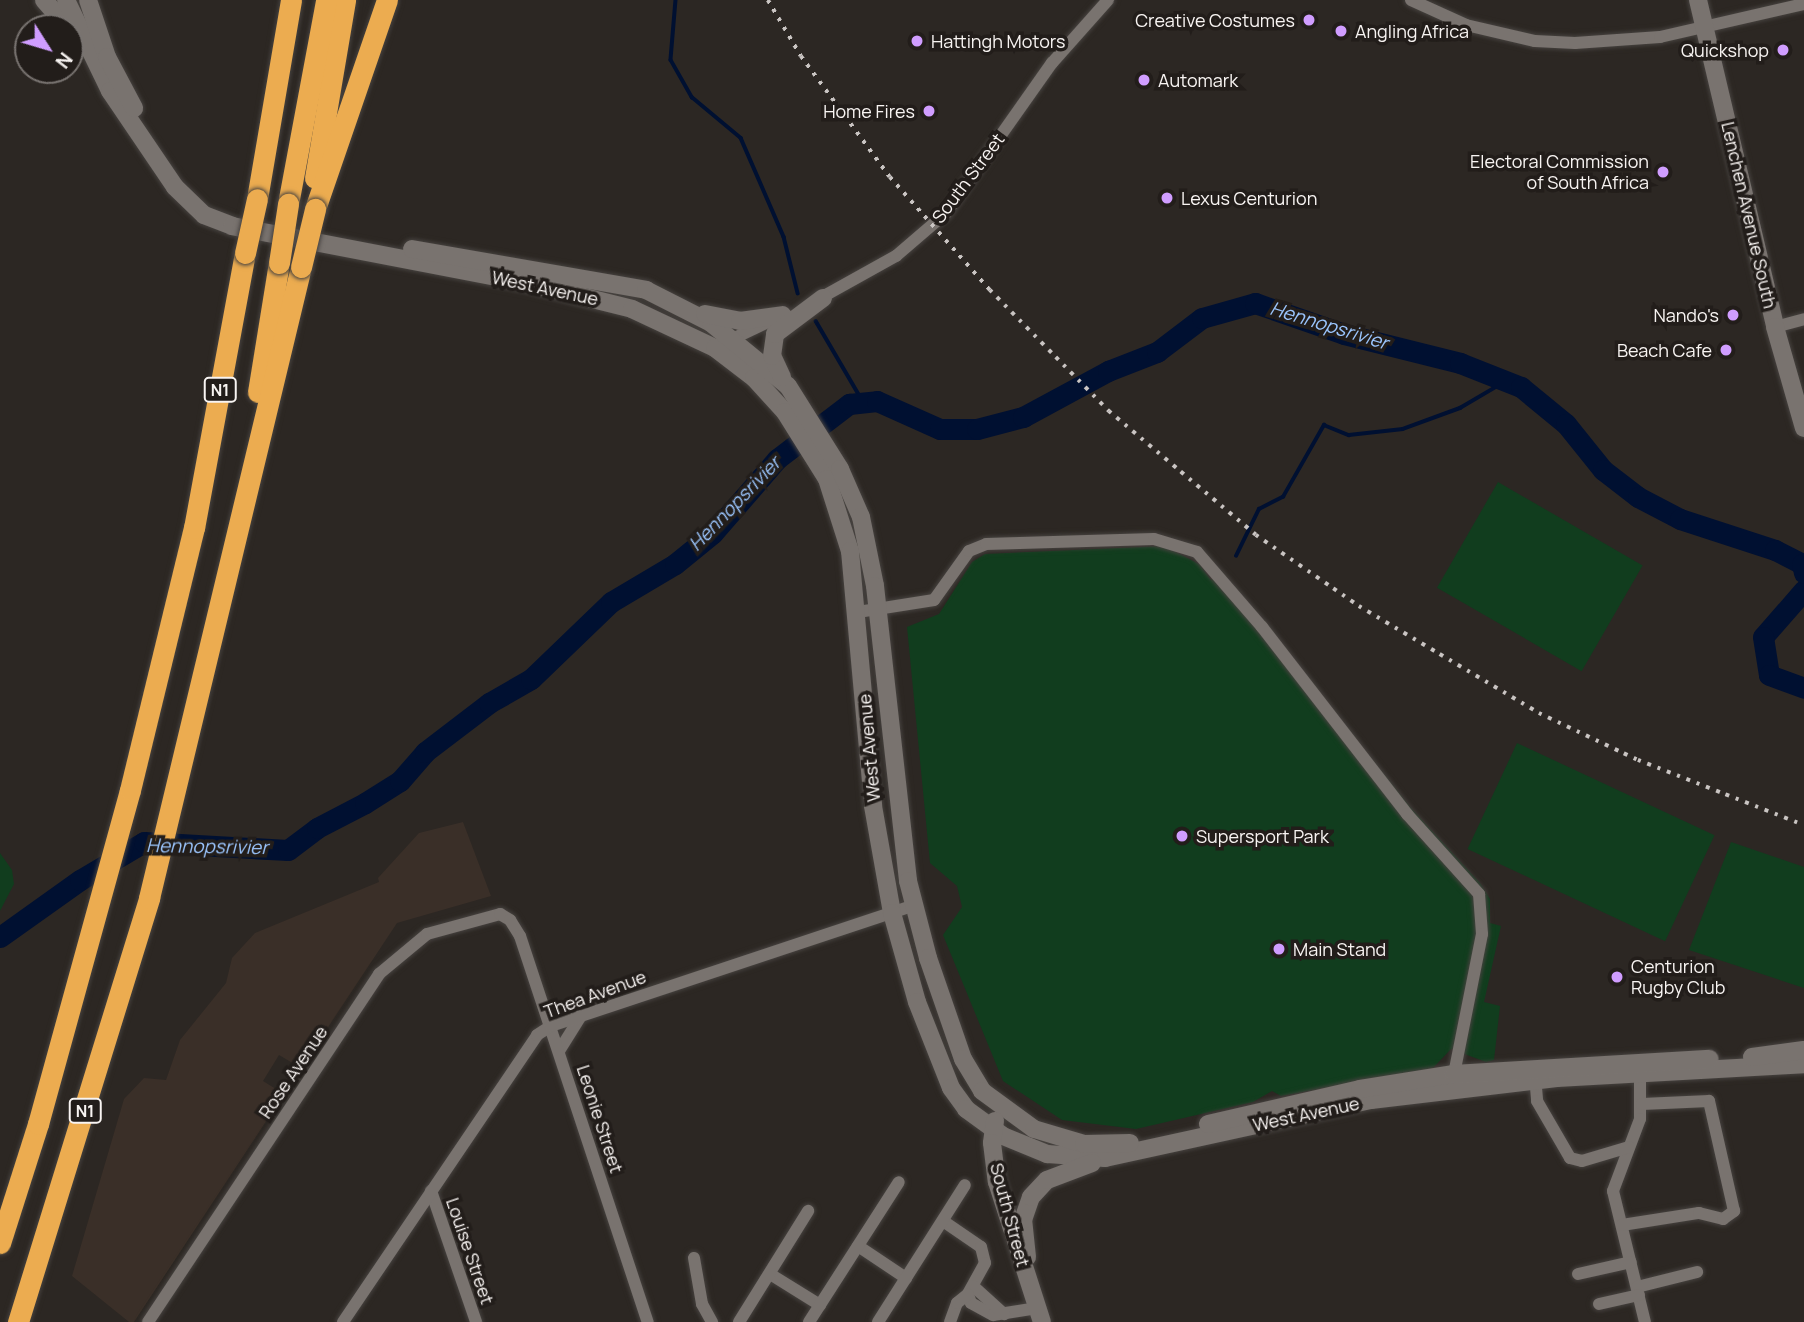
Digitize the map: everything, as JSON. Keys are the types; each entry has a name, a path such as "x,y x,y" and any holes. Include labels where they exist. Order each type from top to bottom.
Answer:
{"highway":[{"name":"N1","path":"0,1243 99,914 194,528 257,199 291,0"},
{"name":"N1","path":"18,1322 149,898 235,532 288,204 326,0"},
{"path":"315,209 316,174 345,0"},
{"path":"235,532 315,209 387,0"}],"street":[{"path":"44,0 56,14"},
{"name":"West Avenue","path":"66,0 93,58 175,187 217,222 609,301 677,327 715,348 754,378 791,399"},
{"name":"West Avenue","path":"88,0 107,57 131,104 183,182 219,212 611,281 646,290 691,311 734,339 791,399 861,517 877,609 901,830 914,905 963,1059 975,1082 1000,1107 1054,1138 1116,1145 1349,1092 1454,1074 1535,1074 1804,1064"},
{"name":"South Street","path":"715,348 823,298 896,256 946,213 1052,63 1108,0"},
{"path":"1411,0 1426,4 1466,25 1535,41 1612,43 1705,28 1804,4"},
{"name":"Lenchen Avenue South","path":"1698,0 1775,327 1804,428"},
{"path":"84,47 93,58"},
{"path":"791,399 772,356 775,334 823,298"},
{"path":"691,311 740,321 783,315"},
{"path":"1775,327 1804,320"},
{"name":"West Avenue","path":"834,474 850,551 858,612 873,806 892,913 939,1067 966,1109 993,1129 1047,1154 1105,1158 1359,1102 1535,1074"},
{"path":"858,612 934,600 970,551 986,544 1154,539 1197,552 1262,627 1407,814 1479,894 1482,934 1454,1074"},
{"name":"Thea Avenue","path":"344,1322 517,1060 551,1026 914,905"},
{"name":"Rose Avenue","path":"148,1322 394,959 427,934 483,916 500,914 516,928"},
{"name":"Leonie Street","path":"516,928 648,1322"},
{"path":"559,1051 583,1015"},
{"name":"West Avenue","path":"1640,1069 1804,1050"},
{"path":"1640,1069 1642,1104 1629,1147 1614,1183 1645,1322"},
{"path":"1535,1074 1537,1101 1570,1158 1582,1161 1629,1147"},
{"path":"1622,1225 1699,1213 1723,1219 1734,1211 1709,1101 1642,1104"},
{"name":"South Street","path":"1000,1107 993,1129 998,1182 1040,1315"},
{"path":"1031,1288 1023,1220 1031,1197 1058,1174 1105,1158"},
{"path":"809,1322 899,1182"},
{"path":"878,1322 965,1185"},
{"name":"Louise Street","path":"431,1191 476,1322"},
{"path":"739,1322 808,1211"},
{"path":"943,1221 980,1245 984,1267 970,1290 957,1303 950,1322"},
{"path":"859,1246 906,1278"},
{"path":"694,1258 697,1289 712,1322"},
{"path":"1577,1274 1631,1262"},
{"path":"1599,1304 1697,1272"},
{"path":"770,1275 820,1305"},
{"path":"970,1290 1005,1316 1040,1315"}],"shaded area":[{"path":"463,822 491,896 397,923 301,1068 279,1055 263,1081 284,1094 134,1322 129,1322 72,1276 124,1099 144,1078 166,1080 180,1040 226,983 232,958 255,933 379,882 378,878 419,833"}],"green space":[{"path":"1498,482 1643,566 1582,671 1437,588"},
{"name":"Supersport Park","path":"1164,546 1199,564 1211,580 1222,572 1412,809 1480,883 1490,899 1490,923 1501,926 1484,1002 1500,1006 1494,1060 1486,1062 1451,1049 1433,1068 1281,1096 1272,1091 1253,1102 1136,1129 1062,1120 1003,1081 943,935 962,907 957,886 930,863 907,627 939,614 972,562 985,554"},
{"path":"1517,743 1715,835 1665,941 1468,849"},
{"path":"1731,842 1804,867 1804,988 1689,950"},
{"path":"0,853 12,870 14,884 0,911"}],"waterway":[{"path":"676,0 671,60 692,97 741,138 784,237 798,293"},
{"name":"Hennopsrivier","path":"0,937 80,880 144,842 288,850 317,828 365,803 400,781 425,752 489,703 531,679 611,602 675,564 713,533 777,459 849,404 877,401 940,429 977,429 1023,417 1108,371 1157,352 1202,318 1255,303 1344,334 1460,363 1521,387 1566,424 1603,470 1638,497 1680,519 1775,550 1802,564 1804,573"},
{"path":"816,321 864,403"},
{"path":"1236,556 1259,509 1283,497 1324,425 1349,435 1403,429 1460,408 1506,381"},
{"name":"Hennopsrivier","path":"1804,590 1763,637 1769,675 1804,688"}],"railway":[{"path":"768,0 801,56 890,177 990,290 1109,411 1256,535 1359,606 1539,713 1638,760 1804,825"}],"place":[{"name":"Creative Costumes","path":"1309,20"},
{"name":"Angling Africa","path":"1341,31"},
{"name":"Hattingh Motors","path":"917,41"},
{"name":"Quickshop","path":"1783,50"},
{"name":"Automark","path":"1144,80"},
{"name":"Home Fires","path":"929,111"},
{"name":"Electoral Commission of South Africa","path":"1663,172"},
{"name":"Lexus Centurion","path":"1167,198"},
{"name":"Nando's","path":"1733,315"},
{"name":"Beach Cafe","path":"1726,350"},
{"name":"Supersport Park","path":"1182,836"},
{"name":"Main Stand","path":"1279,949"},
{"name":"Centurion Rugby Club","path":"1617,977"}]}
